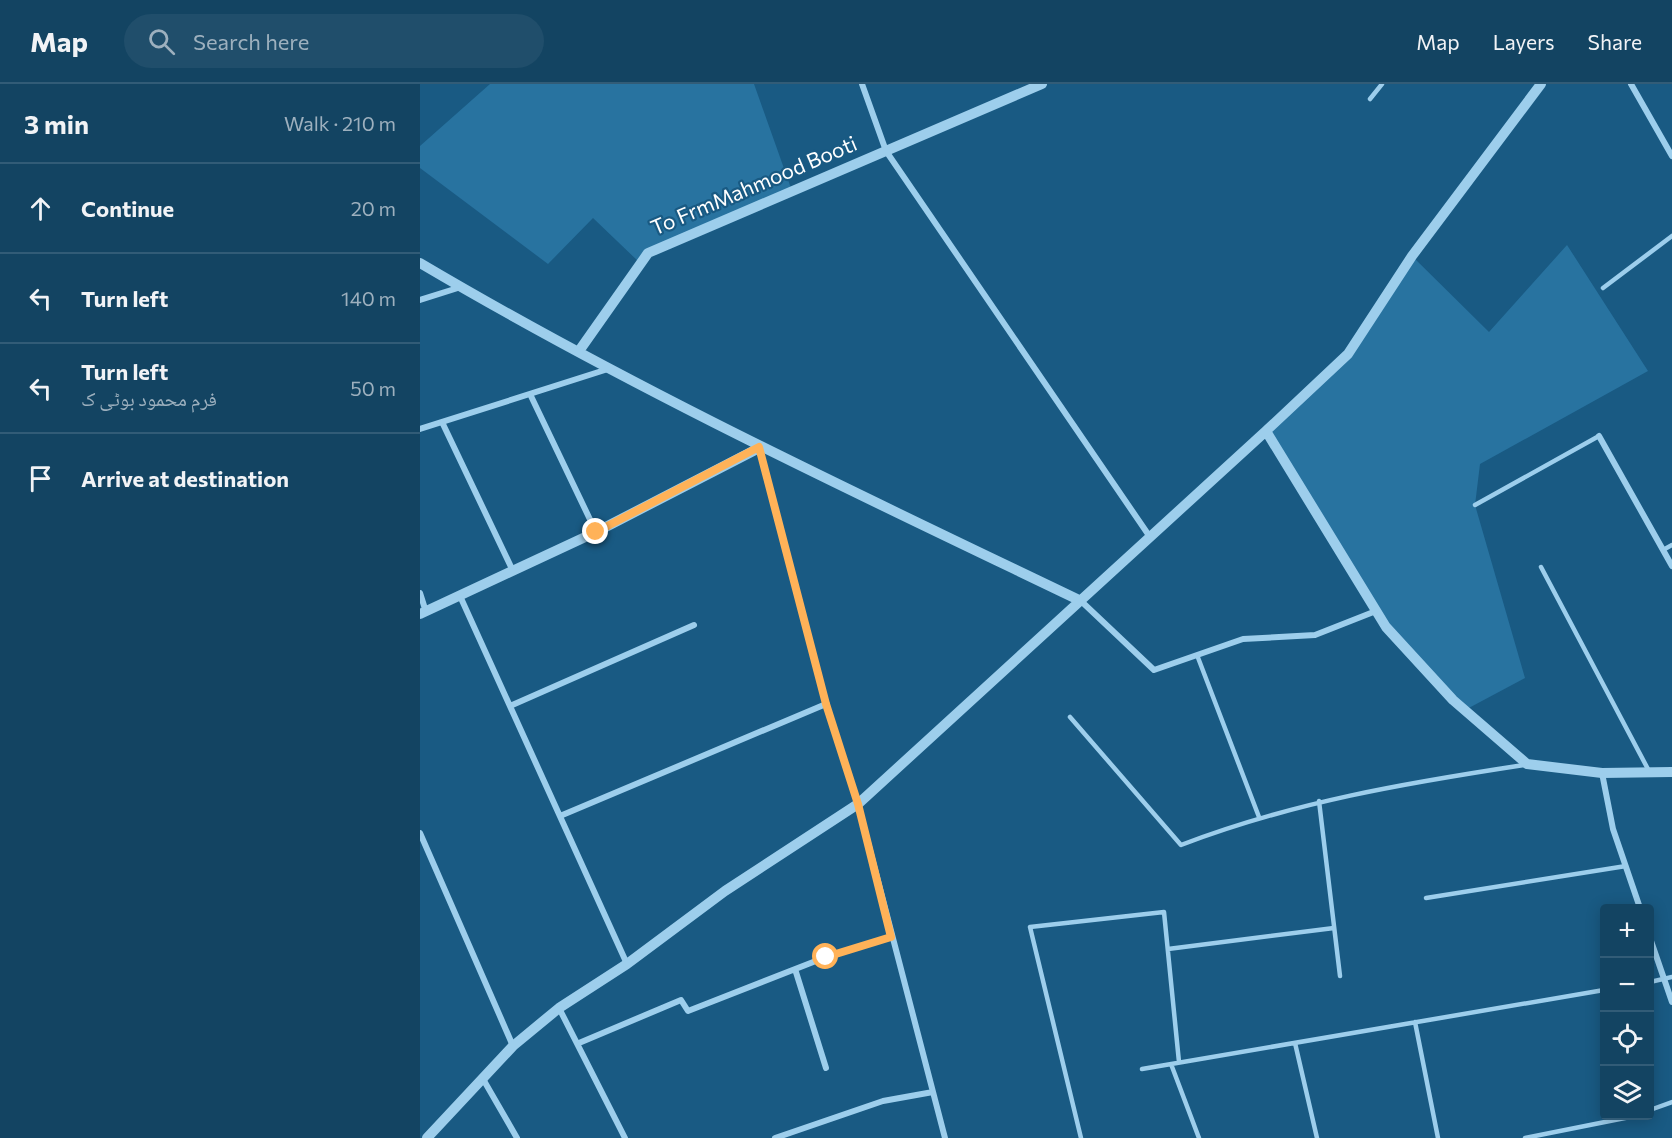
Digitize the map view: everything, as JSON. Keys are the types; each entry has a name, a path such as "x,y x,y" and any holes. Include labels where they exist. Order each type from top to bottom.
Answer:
{"street":[{"path":"862,84 886,151 1151,537"},
{"name":"To FrmMahmood Booti","path":"579,351 648,253 886,151 1021,88 1042,84"},
{"path":"427,1138 513,1046 560,1008 627,964 725,891 858,804 1348,354 1412,256 1541,84"},
{"path":"1630,84 1672,156"},
{"path":"420,262 608,368 759,447 1081,601 1154,670 1243,639 1315,635 1377,611"},
{"path":"420,300 461,287"},
{"path":"420,429 608,368"},
{"path":"530,394 596,532"},
{"path":"442,422 513,571"},
{"path":"1266,431 1386,627 1453,700 1527,764 1602,773 1672,772"},
{"path":"1599,436 1672,566"},
{"path":"420,593 423,613 596,532 759,447"},
{"path":"759,447 826,704 858,804 945,1138"},
{"path":"460,596 627,964"},
{"path":"510,706 694,625"},
{"path":"560,816 826,704"},
{"path":"1602,773 1613,828 1638,904"},
{"path":"420,833 513,1046"},
{"path":"579,1043 681,1000 688,1011 795,969 891,937"},
{"path":"1654,951 1672,1002"},
{"path":"795,969 826,1068"},
{"path":"560,1008 625,1138"},
{"path":"483,1079 518,1138"},
{"path":"775,1138 883,1101 933,1092"}],"lane":[{"path":"1370,99 1382,84"},
{"path":"1603,288 1672,236"},
{"path":"1475,505 1599,436"},
{"path":"1663,550 1672,545"},
{"path":"1541,567 1650,772"},
{"path":"1197,655 1259,818"},
{"path":"1070,717 1181,845 1259,818 1319,801 1527,764"},
{"path":"1319,801 1340,976"},
{"path":"1426,898 1626,866"},
{"path":"1081,1138 1030,927 1164,912 1179,1062"},
{"path":"1168,949 1334,928"},
{"path":"1654,981 1672,977"},
{"path":"1142,1069 1600,991"},
{"path":"1415,1022 1438,1138"},
{"path":"1295,1043 1317,1138"},
{"path":"1171,1064 1199,1138"},
{"path":"1654,1109 1672,1102"},
{"path":"1525,1138 1615,1120"}],"shaded area":[{"path":"490,84 754,84 792,191 648,253 640,263 593,218 548,264 420,168 420,146"},
{"path":"1567,245 1648,371 1480,464 1475,505 1525,678 1465,710 1386,627 1266,431 1348,354 1412,256 1489,332"}],"route":[{"path":"596,532 759,447 826,704 858,804 891,937 826,957"}]}
